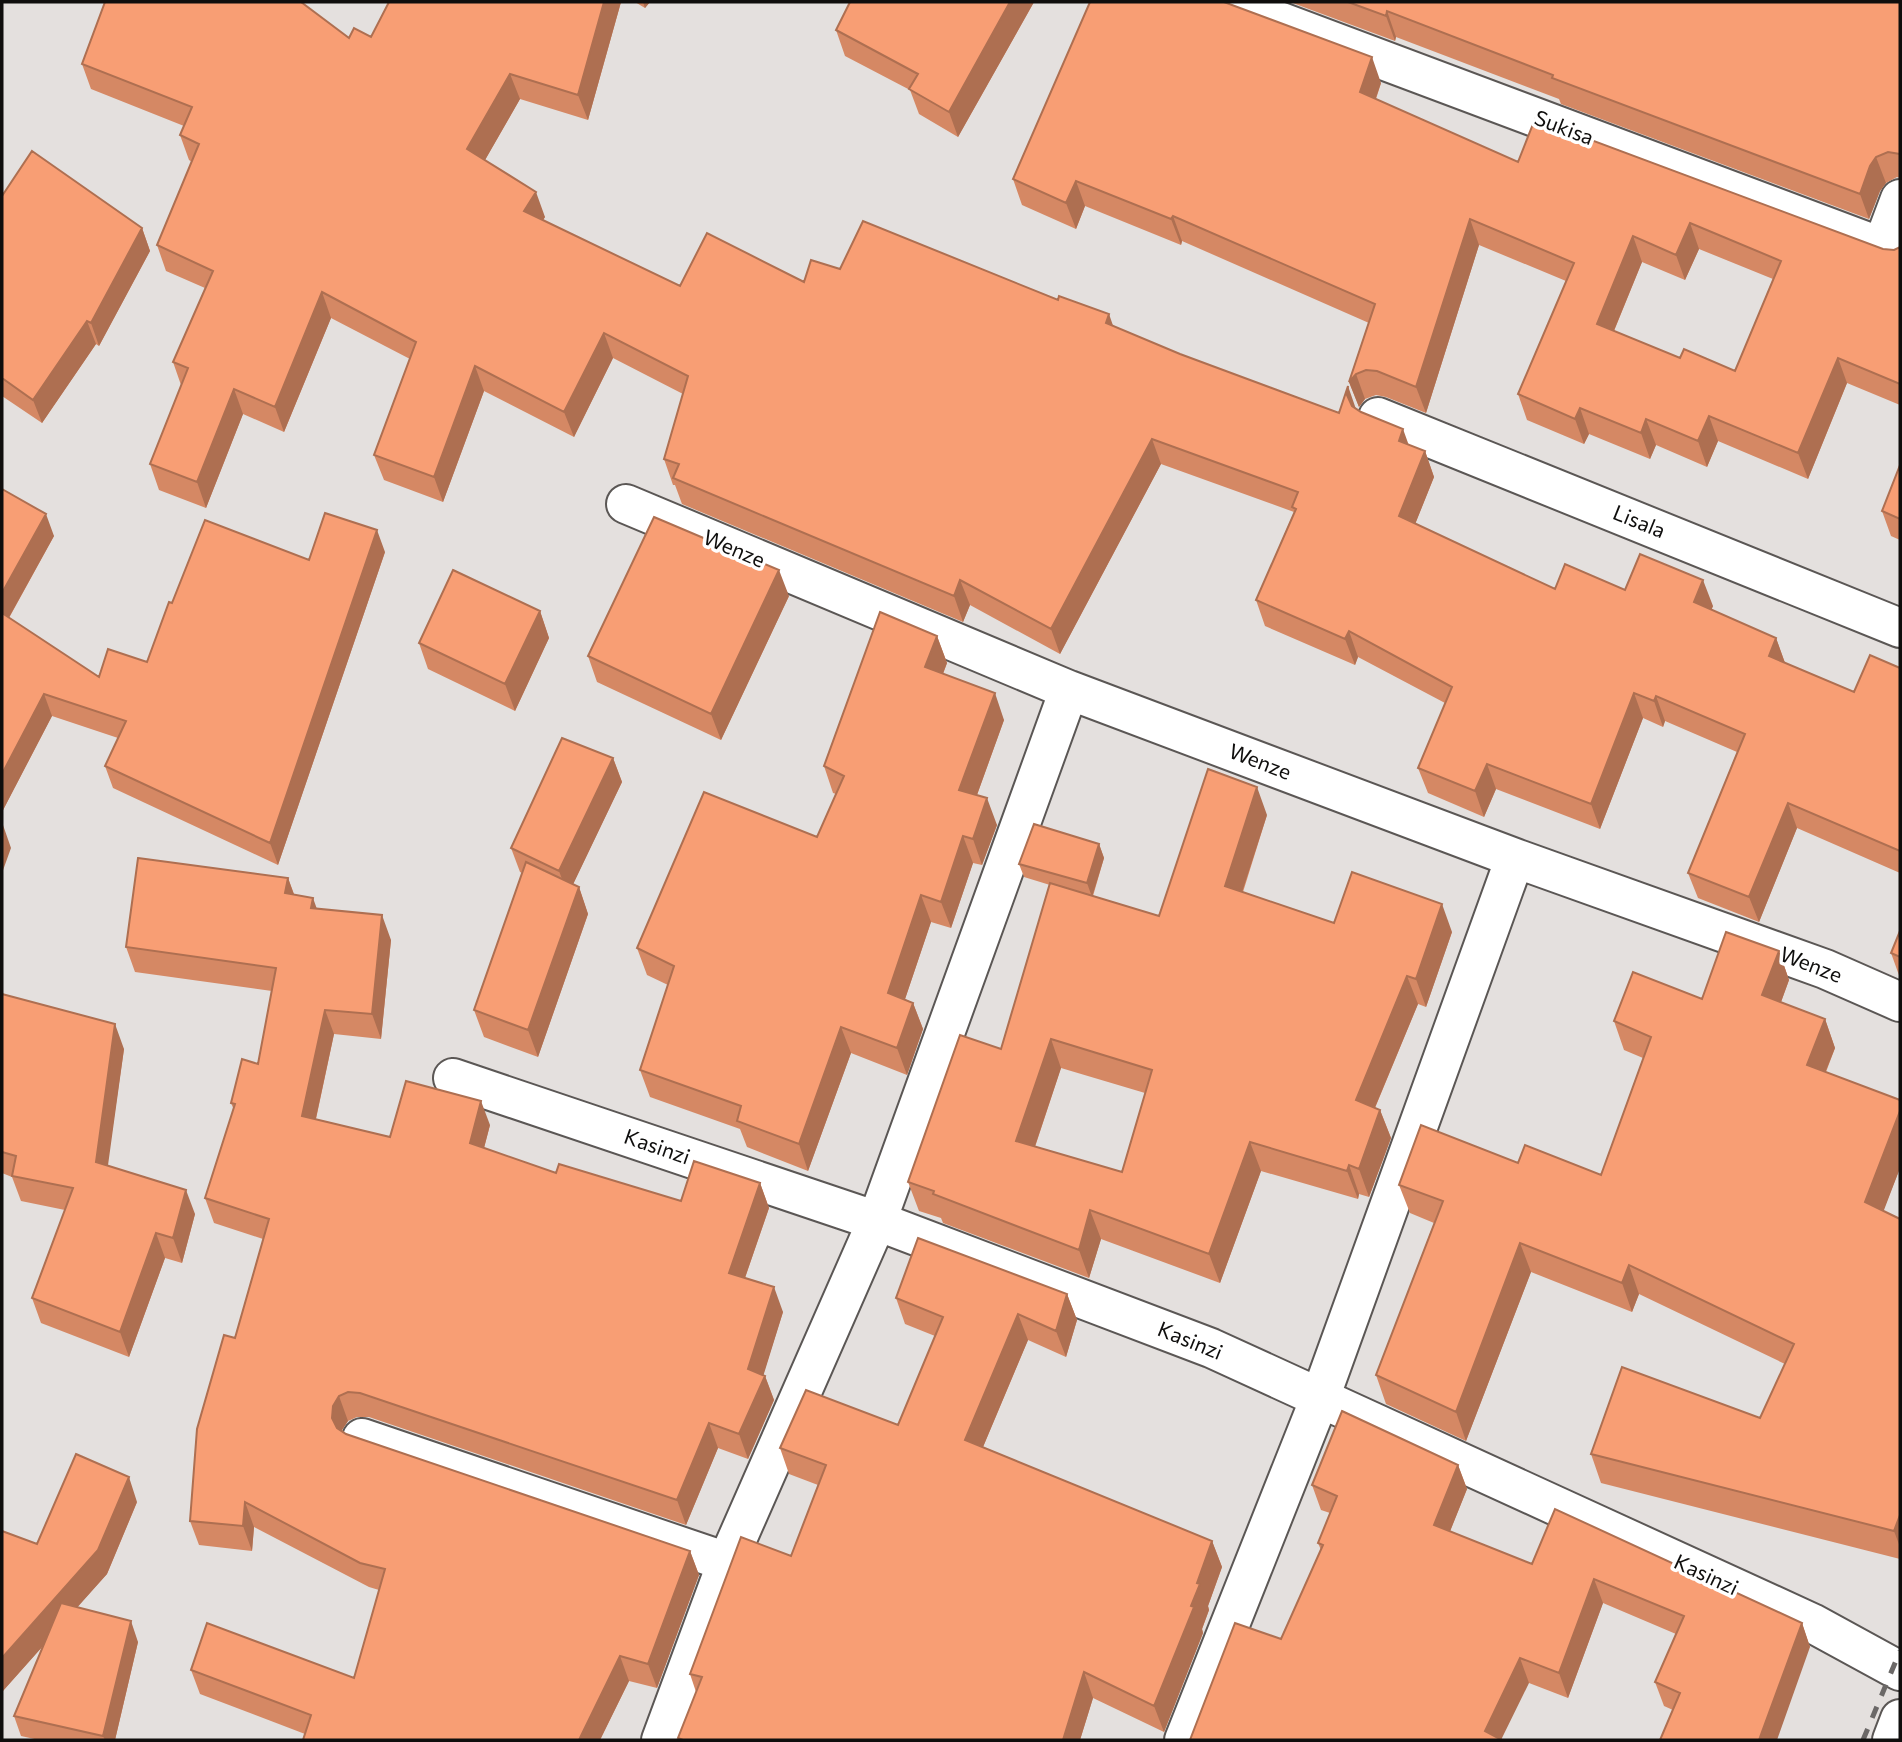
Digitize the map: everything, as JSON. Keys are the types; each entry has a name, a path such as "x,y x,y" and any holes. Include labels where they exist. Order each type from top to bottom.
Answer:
{"street":[{"name":"Sukisa","path":"1228,2 1891,251"},
{"path":"1891,251 1900,199"},
{"name":"Lisala","path":"1378,417 1900,628"},
{"name":"Wenze","path":"626,504 1069,690 1515,858 1825,969 1900,1002"},
{"path":"662,1740 727,1562 877,1221 1069,690"},
{"path":"1184,1740 1320,1398 1515,858"},
{"name":"Kasinzi","path":"453,1078 877,1221 1211,1348 1812,1623 1900,1671"},
{"path":"362,1438 727,1562"},
{"path":"1892,1740 1900,1719"}],"building":[{"path":"105,2 301,2 349,38 354,28 371,37 389,2 604,2 578,95 510,74 467,149 536,192 524,211 680,286 707,233 804,282 811,260 840,269 863,221 1058,300 1059,296 1109,314 1106,323 1180,354 1339,413 1348,386 1347,395 1352,406 1403,429 1399,441 1425,451 1399,516 1555,589 1565,564 1625,590 1640,554 1703,580 1694,602 1776,638 1769,656 1854,692 1870,655 1900,668 1900,851 1788,803 1749,897 1688,873 1745,734 1656,696 1654,701 1634,693 1591,804 1487,764 1475,791 1418,768 1452,687 1349,631 1345,639 1256,600 1296,509 1292,507 1298,492 1152,439 1051,629 960,580 954,596 673,478 679,464 664,459 688,376 604,333 564,412 475,366 434,477 374,455 416,342 322,292 275,407 234,389 197,482 150,464 188,368 173,362 213,271 157,245 199,144 180,135 192,107 82,64"},
{"path":"850,2 1010,2 949,112 909,89 918,74 836,30"},
{"path":"1090,2 1224,2 1372,57 1360,92 1518,162 1535,119 1883,249 1894,250 1900,247 1900,384 1838,358 1798,453 1709,416 1698,441 1646,419 1641,433 1580,408 1575,419 1518,394 1574,263 1470,219 1416,387 1377,371 1366,370 1356,374 1349,382 1375,304 1173,216 1171,219 1076,181 1066,203 1013,179","holes":["1690,223 1781,261 1735,371 1684,349 1680,358 1597,324 1633,236 1676,255"]},
{"path":"1348,2 1900,2 1900,154 1888,152 1876,157 1860,194 1552,78 1553,75 1387,11 1386,16"},
{"path":"32,151 142,228 91,323 87,321 33,400 2,378 2,196"},
{"path":"1900,465 1900,519 1882,511"},
{"path":"2,489 46,514 2,593"},
{"path":"325,513 377,530 270,843 105,766 126,721 44,694 2,774 2,613 99,677 108,649 147,662 169,602 172,603 205,520 309,560"},
{"path":"654,517 779,570 711,714 588,656"},
{"path":"453,570 540,611 505,684 419,643"},
{"path":"880,612 937,636 925,667 995,693 959,790 987,798 973,839 963,836 941,902 921,895 888,993 913,1003 897,1048 841,1027 799,1144 737,1121 741,1106 640,1070 674,966 637,948 704,792 817,837 844,776 824,766"},
{"path":"562,738 613,758 559,871 511,848"},
{"path":"1208,769 1257,787 1225,886 1334,923 1352,872 1442,904 1416,979 1407,976 1356,1100 1380,1110 1359,1169 1349,1165 1347,1171 1250,1142 1209,1254 1090,1210 1079,1250 908,1182 960,1035 1001,1049 1050,883 1159,916","holes":["1051,1039 1152,1070 1122,1172 1016,1141"]},
{"path":"1034,824 1099,844 1087,883 1019,864"},
{"path":"138,858 288,878 285,893 313,898 311,908 382,915 372,1014 325,1010 302,1116 390,1137 406,1081 481,1101 470,1143 556,1173 559,1164 681,1201 694,1161 760,1183 729,1273 774,1287 748,1369 765,1376 739,1434 709,1423 677,1500 360,1393 348,1392 339,1396 333,1406 332,1418 337,1428 346,1434 690,1551 648,1664 620,1656 579,1740 303,1740 311,1715 191,1670 207,1623 354,1678 385,1569 360,1563 245,1502 243,1526 190,1521 197,1429 224,1335 235,1338 269,1219 205,1198 235,1104 231,1103 242,1059 258,1064 276,968 126,947"},
{"path":"526,862 579,887 528,1030 474,1010"},
{"path":"1900,931 1900,957 1891,953"},
{"path":"1726,932 1779,951 1762,995 1825,1019 1807,1065 1900,1100 1900,1111 1865,1202 1900,1219 1900,1515 1894,1531 1591,1454 1622,1367 1760,1418 1794,1344 1629,1265 1622,1283 1520,1243 1456,1412 1376,1375 1443,1201 1399,1185 1421,1125 1518,1163 1525,1145 1601,1175 1651,1037 1614,1021 1633,972 1702,999"},
{"path":"2,994 115,1024 96,1162 186,1190 173,1238 156,1233 120,1332 32,1298 73,1188 12,1176 16,1156 2,1152"},
{"path":"918,1238 1067,1294 1056,1331 1018,1314 965,1440 1212,1541 1197,1583 1200,1584 1191,1606 1194,1607 1154,1706 1084,1672 1063,1740 678,1738 702,1677 690,1674 741,1537 791,1556 826,1465 780,1448 806,1390 898,1425 943,1317 896,1298"},
{"path":"1342,1411 1458,1465 1434,1525 1532,1564 1555,1509 1802,1623 1759,1740 1660,1740 1680,1693 1655,1682 1684,1616 1594,1579 1559,1673 1520,1658 1485,1731 1502,1740 1190,1740 1235,1623 1281,1639 1323,1545 1318,1543 1337,1496 1312,1485"},
{"path":"76,1454 129,1477 98,1550 2,1658 2,1531 37,1544"},
{"path":"61,1603 131,1621 103,1736 14,1716"}],"railway":[{"path":"1863,1740 1900,1651"}]}
